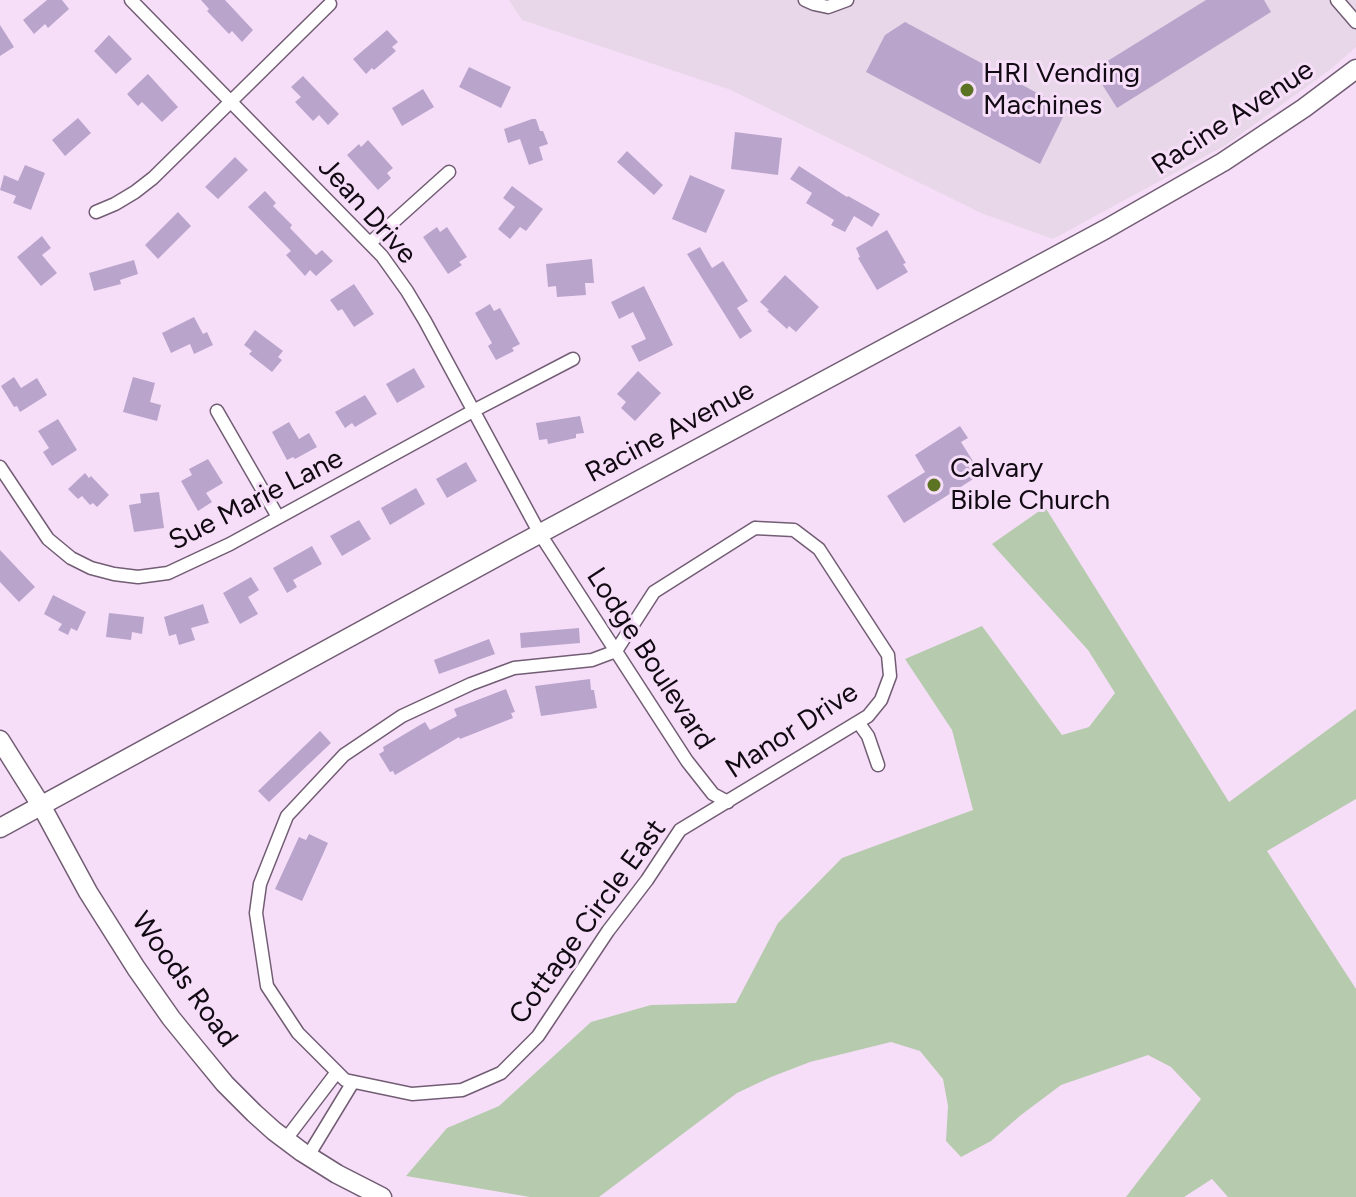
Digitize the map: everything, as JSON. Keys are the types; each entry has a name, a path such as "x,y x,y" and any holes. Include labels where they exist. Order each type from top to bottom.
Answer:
{"main road":[{"name":"Racine Avenue","path":"0,828 1185,185 1304,108 1356,69"},
{"name":"Woods Road","path":"0,740 136,968 171,1018 225,1084 254,1113 308,1156 382,1197"}],"street":[{"name":"Jean Drive","path":"131,0 382,256 407,291 540,534"},
{"path":"805,0 828,7 847,0"},
{"path":"1337,0 1356,22"},
{"path":"96,212 144,185 330,4"},
{"path":"370,243 449,172"},
{"name":"Sue Marie Lane","path":"0,467 38,526 71,558 114,574 138,577 168,573 207,556 573,359"},
{"path":"217,411 278,517"},
{"name":"Manor Drive","path":"616,651 654,592 755,528 794,530 819,549 888,655 890,676 881,700 868,716 728,802"},
{"name":"Lodge Boulevard","path":"540,534 687,761 713,794 728,802"},
{"path":"345,1078 298,1033 267,986 256,913 260,884 287,816 344,755 402,716 514,668 592,660 616,651"},
{"path":"858,722 868,736 878,765"},
{"name":"Cottage Circle East","path":"345,1078 412,1094 462,1090 501,1073 538,1036 680,830 728,802"},
{"path":"286,1139 345,1078"},
{"path":"308,1156 345,1078"}],"shaded area":[{"path":"509,0 1356,0 1356,47 1331,69 1226,145 1053,239 981,213 731,90 522,20"}],"green space":[{"path":"1045,507 1229,802 1356,709 1356,799 1267,851 1356,989 1356,1197 1228,1197 1212,1179 1184,1197 1126,1197 1201,1099 1171,1067 1148,1055 1061,1085 991,1141 961,1157 946,1141 948,1106 943,1079 920,1051 891,1042 810,1062 737,1093 599,1197 530,1197 406,1176 447,1128 499,1106 591,1022 651,1005 736,1003 778,923 842,858 973,810 952,730 905,659 982,626 1062,735 1089,727 1115,693 1088,650 992,544"}],"building":[{"path":"47,0 62,0 69,9 48,28 45,24 34,34 23,20"},
{"path":"201,0 225,0 253,30 242,42 232,31 229,34"},
{"path":"1206,0 1264,0 1271,12 1117,108 1093,70"},
{"name":"HRI Vending Machines","path":"905,22 1067,109 1040,164 866,72 885,35"},
{"path":"0,25 14,47 0,56"},
{"path":"387,30 398,42 392,47 396,51 366,74 353,59"},
{"path":"109,35 132,59 116,74 94,51"},
{"path":"469,67 511,87 501,108 459,87"},
{"path":"148,74 178,107 162,122 142,102 138,106 127,94"},
{"path":"303,76 339,114 328,125 319,115 313,121 295,102 301,97 291,87"},
{"path":"423,89 434,107 402,126 392,108"},
{"path":"78,118 91,133 65,156 52,140"},
{"path":"536,119 548,144 539,147 543,160 529,165 520,139 508,143 504,129"},
{"path":"735,132 782,138 778,175 731,169"},
{"path":"368,140 393,168 387,173 391,178 378,190 347,155"},
{"path":"627,151 663,185 654,195 617,162"},
{"path":"235,157 248,170 218,199 205,187"},
{"path":"25,165 45,173 31,210 13,203 16,196 0,190 4,175 18,181"},
{"path":"799,166 880,214 872,227 854,216 845,232 831,225 834,220 806,203 812,193 790,179"},
{"path":"690,175 725,190 706,233 672,219"},
{"path":"512,186 543,209 526,231 520,227 510,239 498,229 515,207 503,198"},
{"path":"265,191 276,203 273,206 292,225 290,228 316,255 322,250 333,261 316,276 310,270 305,276 286,255 291,251 248,207"},
{"path":"178,212 191,226 158,259 145,245"},
{"path":"437,227 440,232 447,227 467,257 459,262 462,265 448,274 423,237"},
{"path":"887,230 908,272 877,290 858,258 856,248"},
{"path":"42,236 51,248 42,255 57,273 41,286 17,257"},
{"path":"700,247 712,268 723,261 748,301 737,308 752,331 740,339 687,254"},
{"path":"592,259 594,283 585,283 586,295 557,297 556,286 548,287 546,264"},
{"path":"134,260 138,274 120,280 121,284 94,291 89,273"},
{"path":"785,275 819,307 796,332 789,326 787,329 760,302"},
{"path":"354,284 374,314 354,327 342,309 338,311 330,300"},
{"path":"644,286 673,345 639,362 631,346 646,339 633,312 619,319 611,302"},
{"path":"490,304 494,311 500,308 520,344 512,348 514,351 496,360 488,346 492,343 475,313"},
{"path":"194,317 213,345 194,354 190,344 171,353 162,333"},
{"path":"255,330 283,351 278,357 282,360 272,372 249,354 252,351 244,345"},
{"path":"414,368 425,387 397,403 386,384"},
{"path":"638,371 661,393 635,421 621,408 626,402 617,394"},
{"path":"14,377 21,388 37,378 47,395 20,412 1,386"},
{"path":"133,377 155,383 150,402 161,405 157,421 123,412"},
{"path":"365,395 377,414 355,427 352,423 345,428 335,412"},
{"path":"580,416 584,433 576,434 576,438 548,444 547,439 539,440 536,423"},
{"path":"58,419 77,450 52,466 43,452 49,448 38,431"},
{"path":"289,422 299,439 309,433 317,447 287,460 272,432"},
{"name":"Calvary Bible Church","path":"960,426 968,438 961,442 981,474 904,523 887,496 925,472 915,455"},
{"path":"208,459 223,483 206,493 212,502 198,511 181,481 192,475 189,469"},
{"path":"466,462 477,481 447,498 436,479"},
{"path":"85,473 109,495 97,507 93,503 90,505 82,496 78,499 68,489"},
{"path":"416,488 425,504 390,525 381,508"},
{"path":"159,492 164,528 134,532 129,505 141,503 140,494"},
{"path":"359,520 371,539 342,556 330,536"},
{"path":"312,546 322,564 293,580 297,587 287,593 273,568"},
{"path":"0,550 35,587 19,602 0,582"},
{"path":"251,577 259,590 248,597 258,614 240,624 223,593"},
{"path":"53,595 86,612 77,631 71,628 68,635 58,630 62,624 44,614"},
{"path":"203,604 209,623 191,628 195,640 179,645 176,634 169,636 164,617"},
{"path":"109,613 144,617 142,634 132,632 131,640 106,637"},
{"path":"579,628 580,643 521,648 520,633"},
{"path":"489,639 495,654 439,674 434,660"},
{"path":"590,679 597,708 541,716 535,686"},
{"path":"506,689 515,712 511,713 513,718 459,737 395,775 379,754 384,751 383,747 425,722 430,730 457,716 454,709"},
{"path":"320,731 331,743 269,802 258,791"},
{"path":"309,834 328,843 302,901 275,889 299,837 306,840"}],"place":[{"name":"HRI Vending Machines","path":"967,90"},
{"name":"Calvary Bible Church","path":"934,485"}]}
